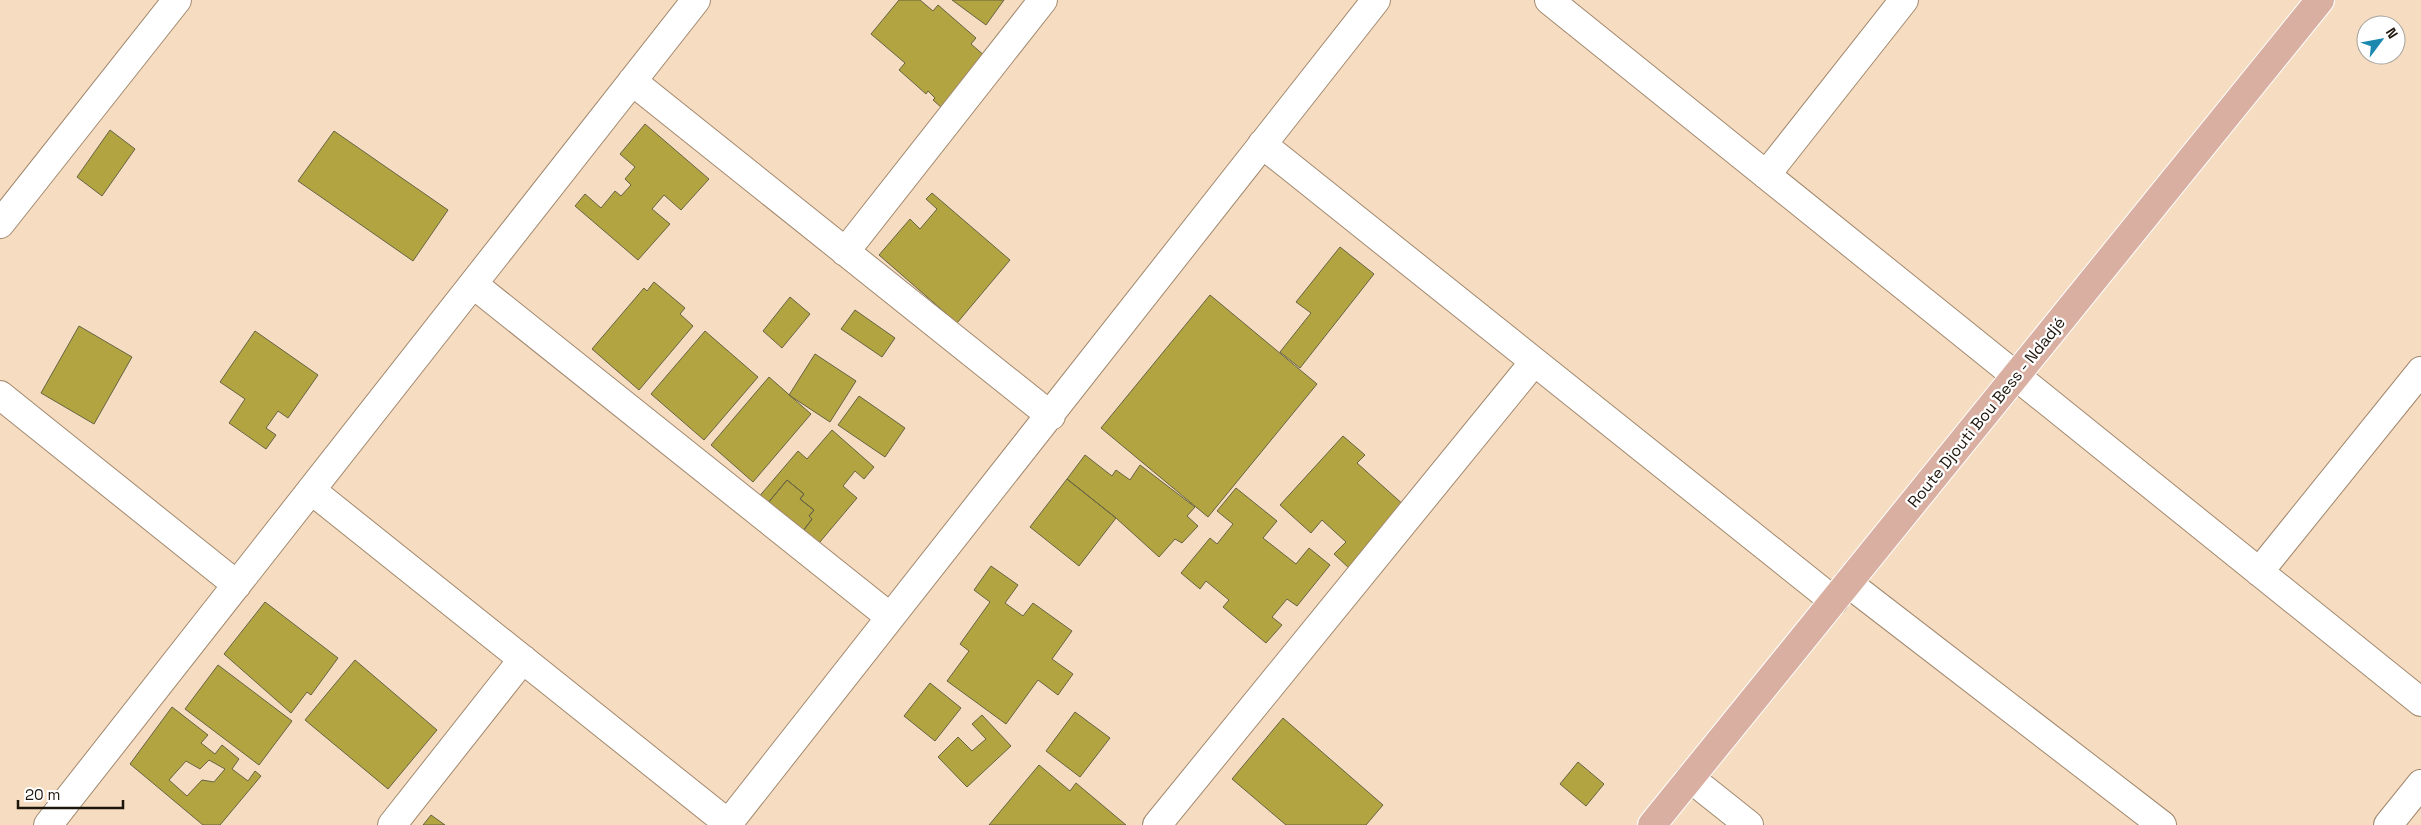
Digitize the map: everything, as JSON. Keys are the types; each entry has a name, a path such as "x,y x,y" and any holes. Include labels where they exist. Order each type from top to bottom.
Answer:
{"main road":[{"name":"Route Djouti Bou Bess - Ndadjé","path":"1652,825 2320,0"}],"street":[{"path":"0,224 177,0"},
{"path":"845,252 1043,0"},
{"path":"311,490 728,824 1051,416 1376,0"},
{"path":"1549,0 2421,702"},
{"path":"1766,174 1904,0"},
{"path":"48,825 632,82 693,1"},
{"path":"632,82 1051,416"},
{"path":"1262,144 1534,362 1841,592 2162,825"},
{"path":"473,284 890,617"},
{"path":"1157,825 1534,362"},
{"path":"2259,572 2421,371"},
{"path":"0,395 237,585"},
{"path":"392,825 523,659"},
{"path":"1690,778 1749,825"},
{"path":"2388,825 2421,784"}],"building":[{"path":"899,0 920,0 933,11 938,5 976,38 971,44 986,57 942,108 933,100 935,98 928,91 926,94 899,70 905,63 871,34"},
{"path":"952,0 1004,0 986,25"},
{"path":"645,124 709,179 681,210 664,195 652,209 670,224 638,260 575,206 585,194 601,208 615,191 621,196 631,185 625,179 635,167 620,154"},
{"path":"110,130 135,149 102,196 77,177"},
{"path":"334,131 448,210 413,261 298,181"},
{"path":"932,193 1010,260 957,323 879,255 910,219 920,229 937,209 926,199"},
{"path":"1340,247 1374,274 1300,368 1280,352 1311,313 1296,302"},
{"path":"654,282 685,308 680,314 693,326 639,390 592,349 644,288 647,291"},
{"path":"1210,295 1317,384 1208,517 1101,428"},
{"path":"790,297 810,314 782,348 763,331"},
{"path":"855,310 895,338 882,357 841,329"},
{"path":"79,326 132,357 94,424 41,393"},
{"path":"255,331 318,375 288,418 278,411 266,428 276,435 266,449 229,423 245,399 220,382"},
{"path":"705,331 758,377 704,440 651,394"},
{"path":"815,354 856,381 830,422 789,395"},
{"path":"769,377 811,414 753,482 711,445"},
{"path":"859,396 905,428 885,457 838,425"},
{"path":"832,430 874,467 864,479 855,471 843,486 857,498 814,549 757,499 798,451 807,459","holes":["787,480 804,494 800,499 814,510 809,516 812,519 803,531 768,503"]},
{"path":"1343,436 1365,455 1357,463 1406,507 1350,569 1334,554 1346,542 1322,520 1311,533 1280,505"},
{"path":"1085,455 1112,476 1116,470 1130,480 1140,465 1195,507 1187,516 1198,526 1182,543 1175,539 1159,557 1116,518 1067,479"},
{"path":"1067,479 1116,518 1079,566 1030,527"},
{"path":"787,480 804,494 800,499 814,510 809,516 812,519 803,531 768,503"},
{"path":"1236,488 1277,521 1263,538 1296,564 1309,548 1330,565 1297,606 1287,599 1272,617 1282,625 1266,643 1223,607 1229,600 1206,581 1200,589 1181,573 1210,538 1217,544 1233,524 1217,511"},
{"path":"991,566 1018,585 1005,603 1023,616 1033,603 1072,631 1052,659 1073,674 1058,695 1038,680 1006,724 947,681 969,651 960,644 990,602 974,590"},
{"path":"265,602 338,658 311,695 307,692 291,713 224,654"},
{"path":"355,660 437,730 388,789 305,720"},
{"path":"218,665 292,721 259,765 185,709"},
{"path":"930,683 961,708 935,741 904,716"},
{"path":"172,707 208,735 201,743 215,754 222,745 239,759 232,769 248,781 255,771 261,776 220,825 203,825 130,764","holes":["209,760 225,769 214,782 202,780 187,796 169,780 186,761 200,769"]},
{"path":"1075,712 1110,738 1080,777 1046,751"},
{"path":"982,715 1011,746 967,787 938,757 958,737 972,751 986,739 972,724"},
{"path":"1283,718 1383,805 1366,825 1286,825 1232,779"},
{"path":"1578,762 1604,784 1586,806 1560,784"},
{"path":"1039,765 1070,791 1076,783 1126,825 989,825"},
{"path":"431,815 445,825 423,825"}]}
